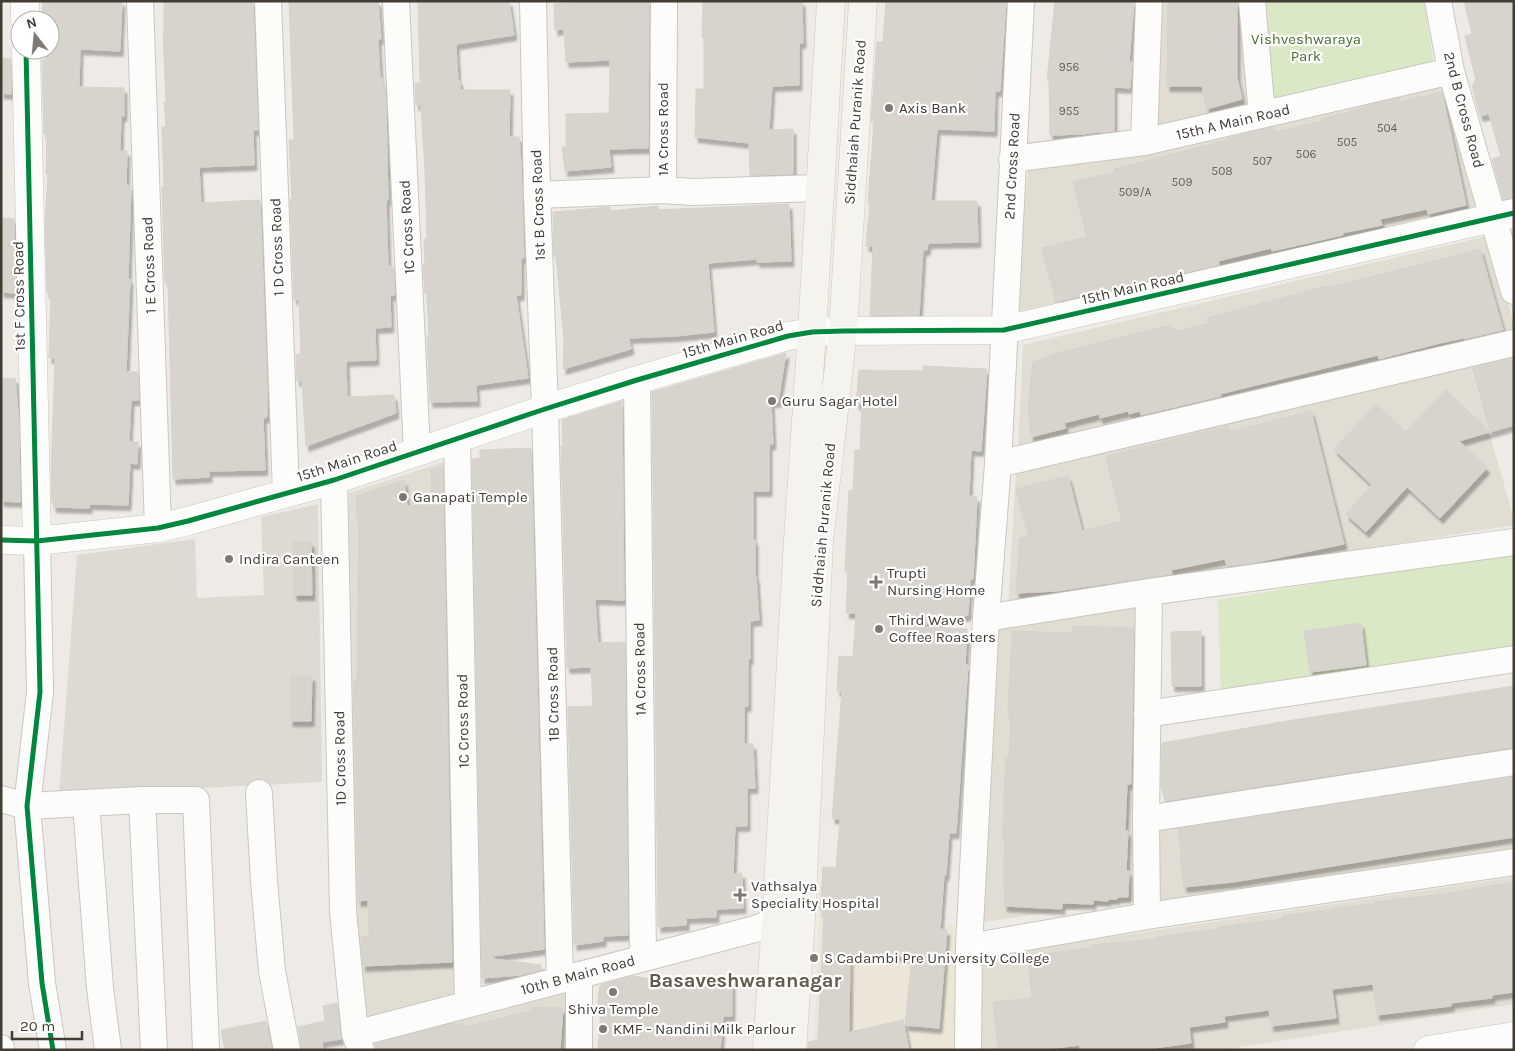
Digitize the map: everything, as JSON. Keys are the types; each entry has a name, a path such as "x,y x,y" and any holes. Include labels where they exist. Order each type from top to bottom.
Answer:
{"main road":[{"name":"Siddhaiah Puranik Road","path":"792,1050 788,920 798,540 831,1"},
{"name":"Siddhaiah Puranik Road","path":"767,1050 788,920 819,542 842,331 863,1"}],"street":[{"name":"1 E Cross Road","path":"140,1 158,528"},
{"name":"1 D Cross Road","path":"268,1 286,493"},
{"name":"1C Cross Road","path":"396,1 417,452"},
{"name":"1st B Cross Road","path":"533,1 537,195 545,409"},
{"name":"1A Cross Road","path":"664,1 663,190 693,192 820,188"},
{"name":"2nd Cross Road","path":"968,1050 969,947 986,618 998,464 1021,1"},
{"path":"1144,142 1150,1"},
{"path":"1252,1 1262,116"},
{"name":"2nd B Cross Road","path":"1438,1 1451,71 1504,215"},
{"name":"1st F Cross Road","path":"26,60 37,541"},
{"name":"15th A Main Road","path":"1012,159 1144,142 1451,71"},
{"path":"537,195 663,190"},
{"name":"15th Main Road","path":"1,540 37,541 158,528 188,521 334,480 545,409 788,336 812,332 842,331 1004,330 1504,215"},
{"path":"1504,215 1514,291"},
{"path":"998,464 1514,343"},
{"name":"1A Cross Road","path":"637,380 643,958"},
{"name":"1B Cross Road","path":"545,409 570,978 579,1050"},
{"name":"1C Cross Road","path":"457,438 468,1004"},
{"name":"1D Cross Road","path":"334,480 344,910 358,1042"},
{"path":"37,541 40,692 27,806 42,983 53,1050"},
{"path":"986,618 1150,592 1514,542"},
{"path":"1147,916 1146,819 1150,592"},
{"path":"1147,714 1514,659"},
{"path":"1146,819 1514,762"},
{"path":"259,793 272,971 287,1050"},
{"path":"1,799 27,806 142,800 196,800 206,1050"},
{"path":"142,800 154,1050"},
{"path":"86,804 100,988 108,1050"},
{"path":"969,947 1147,916 1514,862"},
{"name":"10th B Main Road","path":"358,1042 468,1004 788,920"},
{"path":"1428,1050 1474,1046 1514,1036"}],"shaded area":[{"path":"1154,1 1248,1 1258,112 1148,137"},
{"path":"1447,78 1482,208 1014,312 1029,162"},
{"path":"1491,235 1514,325 1514,335 1018,451 1023,345"},
{"path":"1469,362 1514,519 1514,525 1008,606 1016,470"},
{"path":"446,461 461,999 361,1023 353,968 348,673 349,493"},
{"path":"318,504 322,782 59,795 77,555 195,539 197,598 264,595 261,517"},
{"path":"1145,597 1136,901 982,922 993,622"},
{"path":"1514,771 1514,850 1155,905 1157,827"},
{"path":"1514,877 1514,1004 1222,1050 980,1050 983,956"},
{"path":"819,913 959,926 954,1050 814,1050"},
{"path":"567,993 565,1050 377,1050 374,1040"}],"green space":[{"name":"Vishveshwaraya Park","path":"1257,1 1424,1 1434,66 1264,103"},
{"path":"1514,550 1514,652 1221,698 1218,600"}],"building":[{"path":"43,1 122,1 120,51 80,49 79,87 124,88 124,116 121,116 120,151 127,151 126,185 131,186 126,372 138,372 139,400 131,400 129,442 138,442 137,464 130,463 128,505 89,504 89,508 53,507 54,503 52,503 51,474 55,358 49,358 51,293 47,293 45,220 48,174 46,174 47,134 44,134 42,60 60,60 60,10 43,10"},
{"path":"164,1 253,1 258,130 253,130 254,165 199,167 201,203 260,200 267,383 267,417 263,418 265,470 209,471 209,477 173,479 168,283 165,283 162,187 164,187 162,127 166,127 164,102 166,102 163,33"},
{"path":"289,1 378,1 381,39 378,39 380,78 382,78 382,84 385,84 386,106 388,266 393,266 395,295 390,295 391,327 375,328 376,360 346,361 347,397 394,395 396,413 306,446 302,381 297,381 296,355 301,354 299,299 294,299 290,199 292,199 289,140 294,140"},
{"path":"418,1 509,1 514,35 457,44 456,46 460,90 510,90 509,137 519,137 521,163 524,258 521,258 521,295 516,295 528,378 476,385 477,401 430,402 427,293 425,294 423,265 425,265 424,239 427,239 425,172 421,105 416,105 415,83 420,83"},
{"path":"598,1 649,1 648,148 609,149 611,167 565,171 562,147 566,147 566,114 609,113 610,60 566,62 564,29 555,30 554,4"},
{"path":"703,1 802,1 803,43 799,43 799,85 772,86 769,130 793,129 793,174 750,175 749,143 695,137 696,89 704,89"},
{"path":"886,1 1006,1 1000,91 995,91 994,131 937,129 931,201 977,201 978,242 928,243 927,250 923,250 919,315 870,315 873,246 866,246 874,122 871,122 877,42 883,42"},
{"path":"1055,1 1134,1 1129,62 1132,62 1130,88 1114,87 1114,131 1050,135 1049,80 1047,80"},
{"path":"1168,1 1237,1 1237,77 1242,99 1207,109 1202,86 1167,86"},
{"path":"1464,1 1514,1 1514,198 1503,199 1492,159 1501,156 1489,114 1480,116 1472,85 1475,84 1474,81 1476,80 1465,36 1472,34"},
{"path":"1,58 10,59 11,94 1,93"},
{"path":"1442,92 1466,205 1428,214 1427,209 1380,219 1382,225 1272,251 1271,248 1218,261 1219,265 1056,302 1042,248 1087,237 1073,182 1115,172 1114,169 1273,127 1275,132 1321,121 1321,119 1399,98 1400,102"},
{"path":"789,204 791,261 757,262 757,259 708,263 714,332 629,338 631,349 563,369 564,340 556,256 554,257 553,212 610,207 610,211 658,206 658,210"},
{"path":"1,218 14,219 16,293 1,292"},
{"path":"1480,249 1503,330 1440,343 1379,359 1378,355 1141,415 1140,411 1129,414 1128,411 1100,418 1099,414 1064,423 1066,428 1031,437 1028,406 1033,362 1050,357 1050,355 1171,325 1173,332 1208,323 1207,318 1327,286 1327,288"},
{"path":"786,353 778,402 771,402 773,444 769,445 769,491 753,491 753,540 755,540 755,576 759,620 750,621 748,706 744,706 744,744 753,744 755,788 747,788 747,826 735,826 733,874 742,873 743,908 716,909 716,917 686,918 686,925 658,927 652,392"},
{"path":"1514,358 1514,425 1490,432 1472,368"},
{"path":"923,366 987,369 981,451 971,450 969,496 977,497 973,579 970,579 968,615 925,624 925,627 967,629 965,665 968,665 956,833 949,833 940,929 947,930 939,1028 905,1025 912,957 850,954 849,1031 832,1036 903,1020 909,1050 808,1050 808,1042 818,1040 824,911 820,911 823,867 836,868 840,819 832,818 842,691 837,691 839,656 853,657 856,613 846,613 848,571 845,571 849,490 853,491 855,450 860,450 862,404 856,404 859,370 923,371"},
{"path":"15,378 19,423 20,502 1,501 1,379"},
{"path":"1446,390 1490,432 1459,441 1487,468 1440,518 1407,487 1366,532 1346,514 1372,485 1334,449 1376,404 1405,432"},
{"path":"622,401 624,600 595,599 598,643 625,642 628,935 603,936 603,941 574,945 568,707 593,706 591,667 567,668 561,446 563,446 562,420"},
{"path":"1311,411 1344,544 1253,563 1227,566 1225,559 1171,570 1172,574 1057,591 1016,593 1020,538 1029,537 1016,489 1068,476 1082,531 1122,521 1106,456 1228,426 1229,432"},
{"path":"531,448 544,949 493,956 493,959 541,965 541,970 520,975 482,978 472,459 480,458 480,450"},
{"path":"443,466 452,962 363,966 361,937 369,937 368,900 358,901 354,706 354,680 357,680 359,518 357,518 356,496 404,480 407,506 432,504 431,470"},
{"path":"293,542 311,542 312,595 294,595"},
{"path":"1361,623 1366,665 1310,672 1304,631"},
{"path":"1073,626 1134,628 1131,784 1127,784 1125,831 1128,831 1126,871 1129,871 1128,897 1117,897 1117,899 1108,899 1108,901 1093,900 1093,904 1062,903 1062,909 1004,906 1004,798 1006,758 1009,758 1011,714 1008,714 1012,631 1073,633"},
{"path":"1201,631 1201,686 1172,686 1171,632"},
{"path":"291,676 312,676 311,721 290,721"},
{"path":"1514,686 1514,747 1165,801 1161,785 1162,743 1287,721"},
{"path":"1514,777 1514,837 1233,882 1184,887 1178,829"},
{"path":"1514,882 1514,992 1492,995 1492,998 1451,1003 1451,1006 1377,1015 1373,984 1332,989 1336,1018 1271,1026 1269,1010 1224,1016 1225,1022 1189,1027 1191,1043 1140,1050 1080,1050 1080,1045 1038,1050 998,1050 993,1002 1032,998 1028,956 1092,948 1091,945 1157,939 1157,937 1218,929 1218,927 1282,919 1282,916"},
{"path":"633,976 651,979 732,977 732,1016 723,1016 720,1050 598,1050 601,1010 597,1009 600,985"},
{"path":"337,1003 341,1039 322,1042 323,1050 302,1050 298,1027 325,1021 323,1006"},
{"path":"531,1007 563,1008 560,1050 376,1050 375,1044 454,1023 454,1026 463,1023 464,1027 531,1011"},
{"path":"266,1021 272,1050 225,1050 221,1030"}],"cycle path":[{"path":"26,60 40,692 27,806 42,983 53,1050"},
{"path":"1,540 37,541 158,528 188,521 334,480 545,409 788,336 812,332 843,331 1004,330 1514,213"}],"place":[{"name":"Axis Bank","path":"889,108"},
{"name":"Guru Sagar Hotel","path":"772,401"},
{"name":"Ganapati Temple","path":"403,497"},
{"name":"Indira Canteen","path":"229,559"},
{"name":"Trupti Nursing Home","path":"876,582"},
{"name":"Third Wave Coffee Roasters","path":"879,629"},
{"name":"Vathsalya Speciality Hospital","path":"740,895"},
{"name":"S Cadambi Pre University College","path":"814,958"},
{"name":"Shiva Temple","path":"613,992"},
{"name":"KMF - Nandini Milk Parlour","path":"603,1029"}],"district":[{"name":"Basaveshwaranagar","path":"745,980"}]}
